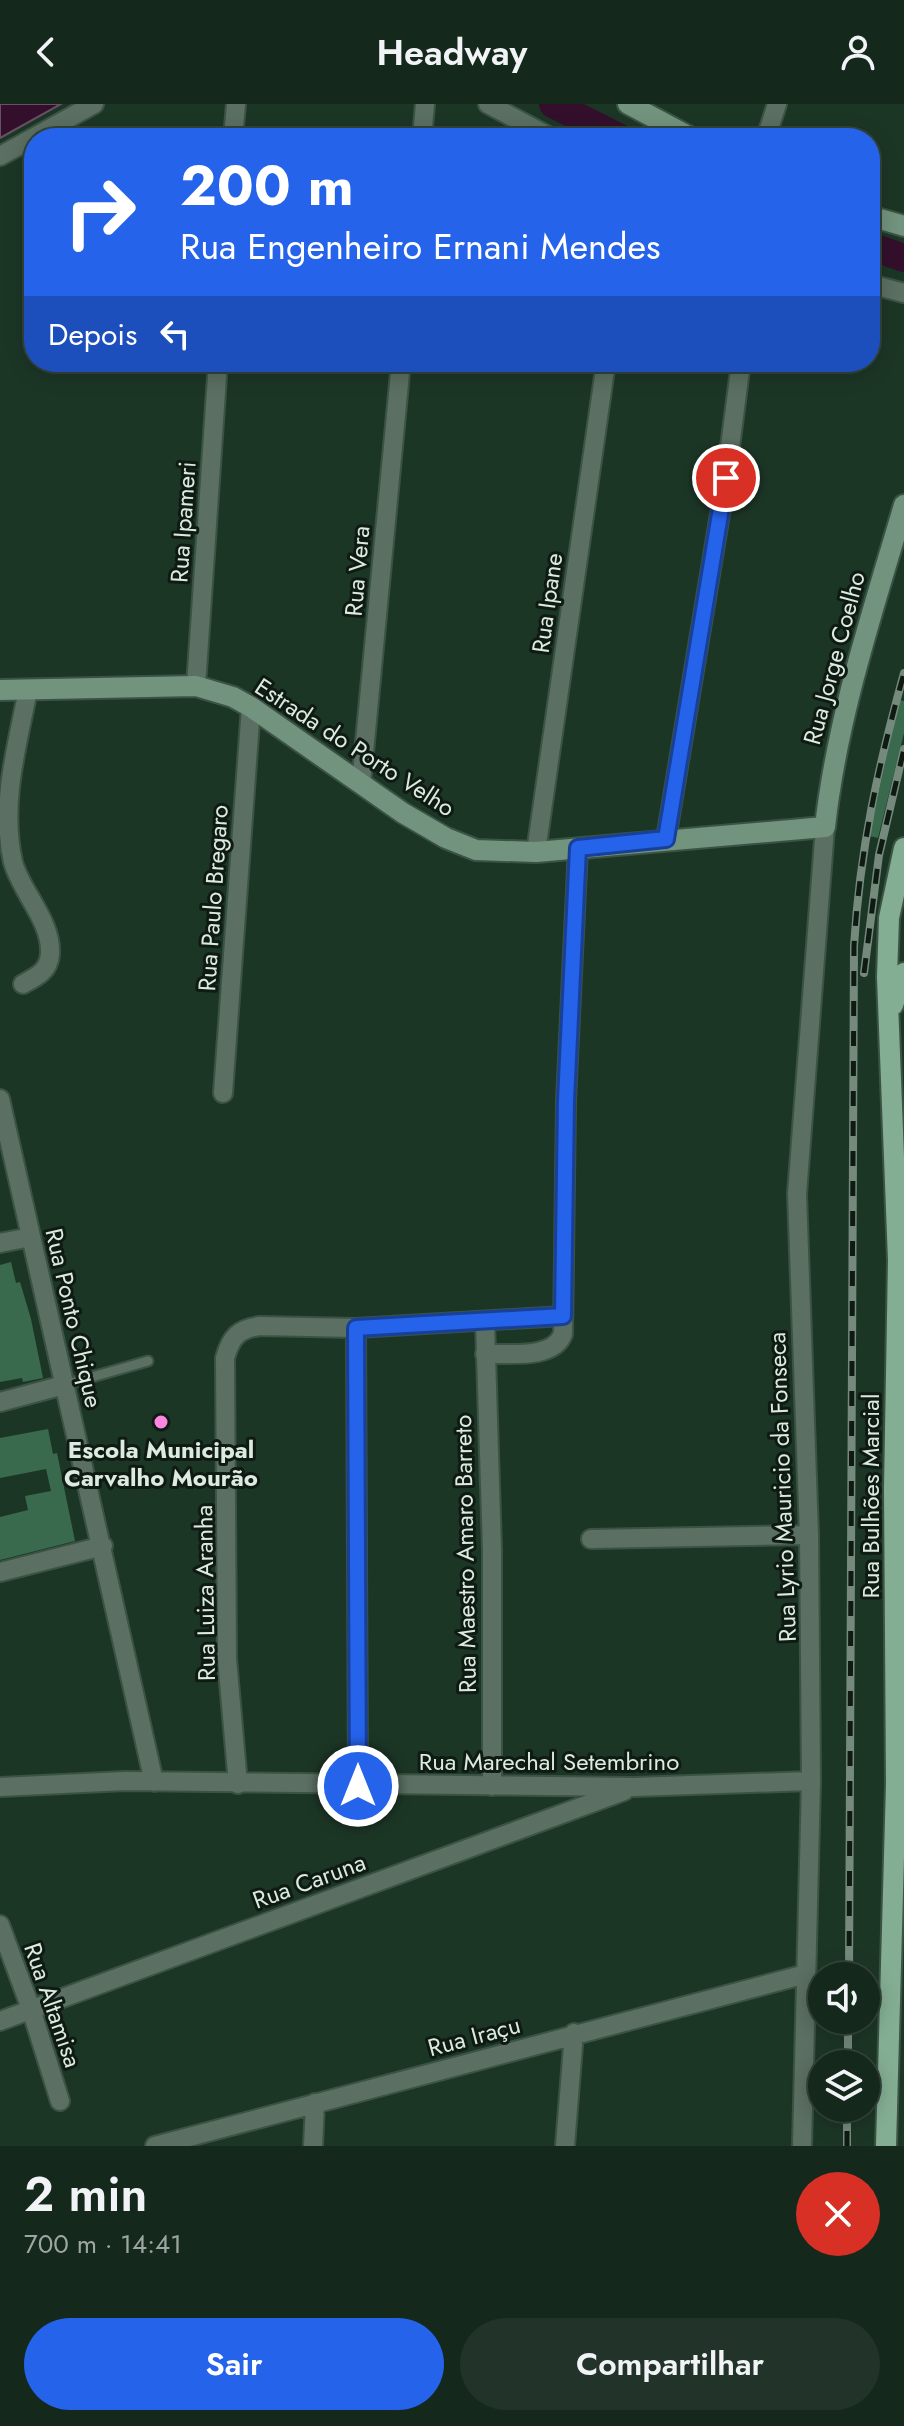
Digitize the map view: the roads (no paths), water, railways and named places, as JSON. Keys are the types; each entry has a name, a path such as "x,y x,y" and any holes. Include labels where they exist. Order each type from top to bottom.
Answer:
{"main road":[{"name":"Rua Bulhões Marcial","path":"892,2132 892,1991 899,1872 896,1784 901,1260 897,1042 890,1016 887,977 889,918 904,848"},
{"path":"890,1016 904,973"},
{"path":"892,1991 904,2060"}],"street":[{"path":"51,128 94,104"},
{"path":"234,128 236,104"},
{"path":"423,128 425,104"},
{"path":"488,104 533,128"},
{"path":"628,104 673,128"},
{"path":"769,128 777,104"},
{"path":"0,156 24,143"},
{"path":"880,219 904,226"},
{"path":"880,287 904,293"},
{"name":"Rua Ipameri","path":"196,686 217,372"},
{"name":"Rua Vera","path":"361,784 400,372"},
{"name":"Rua Ipane","path":"536,852 605,372"},
{"path":"666,839 726,478 740,372"},
{"name":"Rua Jorge Coelho","path":"825,827 833,764 848,697 904,505"},
{"name":"Estrada do Porto Velho","path":"0,690 196,686 233,697 446,838 476,850 536,852 825,827"},
{"path":"23,984 42,973 50,952 34,902 14,864 7,811 28,690"},
{"name":"Rua Paulo Bregaro","path":"223,1093 251,707"},
{"path":"0,775 16,755"},
{"name":"Rua Lyrio Mauricio da Fonseca","path":"802,2146 811,1781 809,1535 797,1194 825,827"},
{"path":"485,1354 554,1348 563,1334 566,1101 578,848"},
{"name":"Rua Ponto Chique","path":"0,1099 154,1782"},
{"path":"0,1243 31,1237"},
{"path":"358,1786 356,1328 563,1316"},
{"name":"Rua Maestro Amaro Barreto","path":"485,1322 492,1550 492,1786"},
{"name":"Rua Luiza Aranha","path":"238,1784 227,1659 225,1358 236,1334 245,1328 356,1328"},
{"path":"0,1402 64,1385"},
{"path":"591,1539 809,1535"},
{"path":"0,1572 103,1546"},
{"name":"Rua Marechal Setembrino","path":"0,1787 154,1782 634,1787 811,1781"},
{"path":"537,1786 545,1804 539,1822"},
{"name":"Rua Caruna","path":"0,2021 634,1787"},
{"name":"Rua Altamisa","path":"0,1925 60,2101"},
{"name":"Rua Iraçu","path":"155,2146 806,1974"},
{"path":"565,2146 574,2033"},
{"path":"313,2146 315,2103"}],"lane":[{"path":"64,1385 148,1361"}],"waterway":[{"path":"553,104 600,128"},
{"path":"880,250 904,258"}],"railway":[{"path":"849,1962 854,946 872,808 904,673"},
{"path":"864,973 879,855 904,749"},
{"path":"848,2034 848,2050"},
{"path":"847,2122 847,2146"}],"place":[{"name":"Escola Municipal Carvalho Mourão","path":"161,1422"}]}
